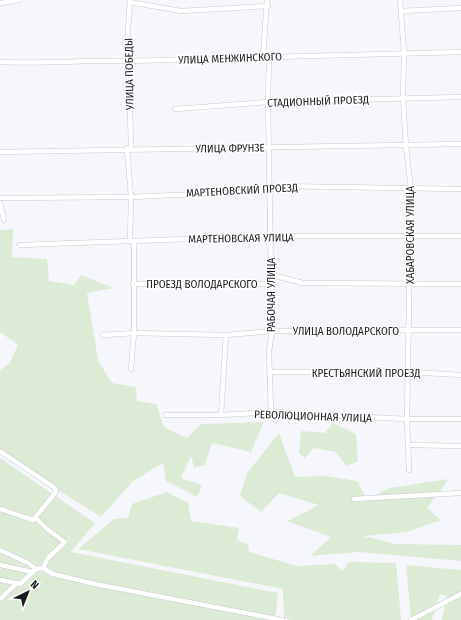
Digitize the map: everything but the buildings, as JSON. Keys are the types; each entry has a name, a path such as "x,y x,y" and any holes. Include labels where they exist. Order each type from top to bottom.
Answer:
{"street":[{"path":"0,4 19,0"},
{"path":"263,57 268,6 267,0"},
{"name":"ХАБАРОВСКАЯ УЛИЦА","path":"400,0 404,53 403,98 406,146 411,189 409,283 410,330 407,419 409,470"},
{"path":"130,1 181,11 268,6"},
{"name":"УЛИЦА ПОБЕДЫ","path":"130,1 128,61 129,148 134,333 131,369"},
{"path":"401,11 461,8"},
{"name":"УЛИЦА МЕНЖИНСКОГО","path":"0,62 42,64 82,60 128,61 461,52"},
{"name":"РАБОЧАЯ УЛИЦА","path":"270,57 268,102 272,331 269,352 272,412"},
{"name":"СТАДИОННЫЙ ПРОЕЗД","path":"175,109 268,102 461,97"},
{"name":"УЛИЦА ФРУНЗЕ","path":"0,152 129,148 269,148 461,144"},
{"name":"МАРТЕНОВСКИЙ ПРОЕЗД","path":"0,198 131,197 270,191 275,186 461,189"},
{"path":"0,203 4,220"},
{"name":"МАРТЕНОВСКАЯ УЛИЦА","path":"20,245 271,236 461,236"},
{"name":"ПРОЕЗД ВОЛОДАРСКОГО","path":"272,275 303,283 461,284"},
{"name":"ПРОЕЗД ВОЛОДАРСКОГО","path":"133,284 271,284"},
{"name":"УЛИЦА ВОЛОДАРСКОГО","path":"103,335 134,333 226,335 272,331 461,330"},
{"path":"221,415 226,335"},
{"name":"КРЕСТЬЯНСКИЙ ПРОЕЗД","path":"271,372 408,372 461,375"},
{"name":"РЕВОЛЮЦИОННАЯ УЛИЦА","path":"166,415 221,415 272,412 407,419 461,419"},
{"path":"408,446 461,446"},
{"path":"0,451 54,488 55,494 36,518 32,520 0,509"},
{"path":"354,499 461,493"},
{"path":"0,565 34,571 43,568 48,558 65,542 47,529 36,518"},
{"path":"0,550 28,563 34,571"},
{"path":"43,568 53,574 95,584 282,620"},
{"path":"0,580 17,583 24,582 34,571"},
{"path":"0,599 17,583"},
{"path":"411,620 461,594"}],"green space":[{"path":"13,229 12,257 47,259 49,281 74,285 81,275 113,288 87,293 98,360 112,383 136,387 137,401 156,404 164,427 187,438 201,424 264,422 251,452 212,443 205,465 194,468 191,456 181,478 202,485 197,497 166,481 163,463 133,481 101,517 0,454 0,370 9,364 18,345 0,332 0,230"},
{"path":"333,423 356,434 358,461 346,466 336,452 313,448 305,458 299,453 301,431 325,433"},
{"path":"279,433 295,477 325,476 357,481 367,500 389,488 449,479 427,508 441,520 407,532 363,536 396,544 461,545 461,561 359,552 310,556 331,537 287,521 319,505 279,493 261,512 240,496 247,473"},
{"path":"0,458 95,523 71,552 278,593 275,620 0,620"},
{"path":"167,492 188,503 191,521 239,528 237,540 248,544 249,552 297,566 335,564 342,571 349,562 396,563 401,620 292,620 284,618 283,589 78,549 114,519 128,518 132,504"},
{"path":"406,565 461,570 461,620 442,620 447,596 440,594 432,620 411,620"}]}
